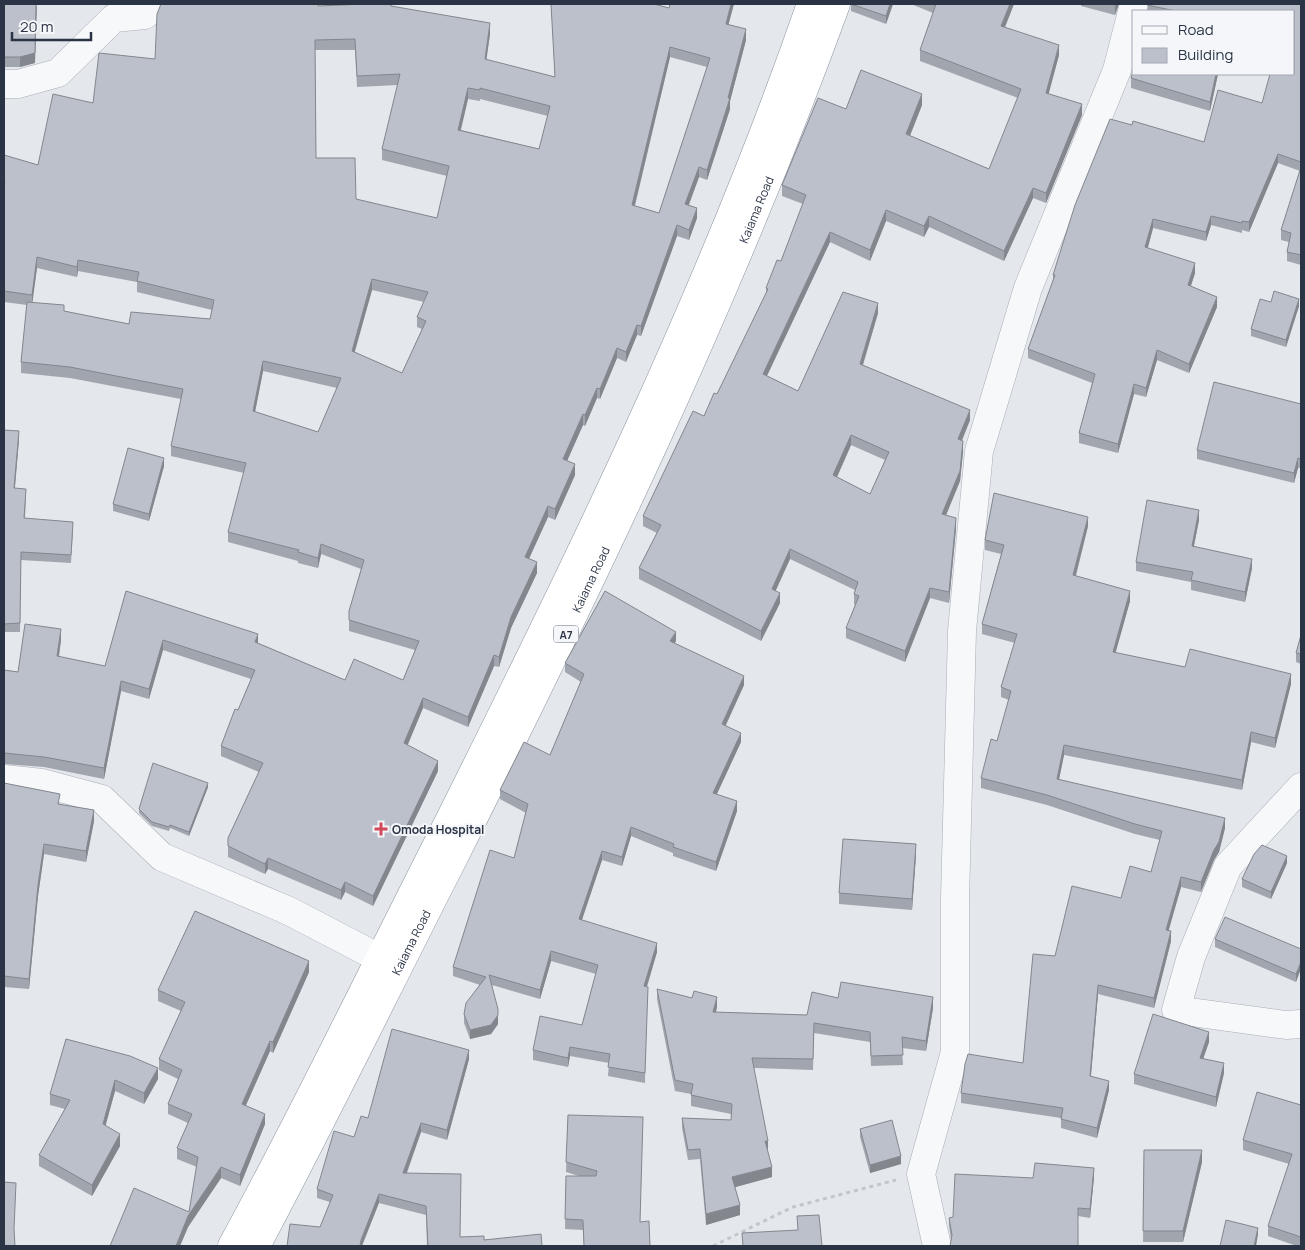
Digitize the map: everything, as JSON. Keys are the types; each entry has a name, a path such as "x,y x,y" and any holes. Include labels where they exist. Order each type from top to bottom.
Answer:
{"highway":[{"name":"Kaiama Road","path":"232,1246 535,649 674,349 759,145 811,4"},
{"name":"Kaiama Road","path":"256,1246 550,666 598,565 728,278 788,133 836,4"}],"street":[{"path":"4,84 18,84 58,73 114,18 145,15 148,4"},
{"path":"937,1246 921,1174 955,1052 955,899 962,630 979,451 1028,288 1117,70 1132,12"},
{"path":"4,779 42,783 102,799 162,857 289,911 379,958"},
{"path":"1301,787 1228,866 1191,957 1176,1010 1286,1025 1301,1024"}],"path":[{"path":"713,1246 793,1207 921,1174"}],"building":[{"path":"4,4 36,4 35,53 20,57 4,57"},
{"path":"161,4 318,4 318,6 391,4 391,6 490,23 485,59 555,77 551,4 654,4 669,8 670,4 731,4 726,24 746,29 728,98 730,98 707,170 699,167 685,204 697,208 689,230 677,225 641,326 637,325 626,352 617,348 600,389 597,388 585,415 583,414 563,459 575,464 555,509 548,506 525,557 537,562 511,617 499,657 494,655 468,717 423,698 404,743 438,761 373,896 345,882 341,890 268,858 265,864 228,846 228,838 263,763 221,746 235,709 238,710 255,670 163,640 149,689 121,681 104,768 44,757 4,753 4,670 18,672 25,624 61,629 57,656 105,666 126,591 258,634 255,642 345,680 354,659 403,680 419,641 349,620 349,611 364,560 321,544 318,558 298,552 299,550 228,532 246,463 171,446 183,389 70,367 21,362 27,302 64,305 64,311 129,324 131,312 210,319 214,300 137,281 139,272 78,260 77,267 37,257 32,295 4,291 4,155 38,165 53,94 93,103 99,53 155,59 157,14","holes":["355,39 357,76 400,74 382,149 449,166 437,218 356,199 355,158 316,158 315,40","670,47 710,58 659,213 632,205","468,88 480,90 480,88 550,106 539,149 458,130","372,279 428,292 417,317 426,321 402,373 352,351","263,361 341,378 318,432 253,411"]},
{"path":"851,4 890,4 886,16"},
{"path":"936,4 1010,4 1001,26 1059,45 1046,93 1082,104 1046,193 1033,188 1004,251 929,216 924,226 886,210 870,250 830,232 763,374 798,391 843,292 878,303 860,364 970,410 958,439 963,441 960,471 942,514 956,518 949,592 930,588 905,651 846,628 859,596 854,594 858,582 790,549 772,589 780,593 761,631 639,568 661,525 643,516 693,411 704,416 714,393 717,394 768,289 766,288 777,260 781,261 806,195 782,185 818,98 846,109 861,70 922,94 906,134 989,169 1021,89 920,50","holes":["851,435 889,452 870,494 833,475"]},
{"path":"1301,4 1301,162 1278,154 1249,222 1242,221 1242,223 1211,216 1206,232 1153,219 1145,247 1195,263 1188,285 1217,297 1189,364 1157,350 1146,388 1134,384 1118,444 1079,433 1095,374 1028,349 1055,275 1053,275 1075,205 1110,119 1132,125 1133,121 1204,142 1218,90 1262,103 1270,75 1295,75 1295,10 1171,10 1147,5"},
{"path":"1132,75 1216,75 1210,102 1131,78"},
{"path":"1301,167 1301,255 1287,252 1291,233 1281,230"},
{"path":"1274,291 1299,299 1286,340 1251,329 1260,299 1271,302"},
{"path":"1214,382 1301,404 1301,459 1298,458 1294,473 1197,450"},
{"path":"4,430 19,431 14,488 26,489 24,518 73,522 71,555 21,552 20,623 4,624"},
{"path":"128,448 164,458 149,514 113,504"},
{"path":"994,493 1088,517 1073,575 1130,591 1113,652 1185,667 1190,649 1291,674 1275,738 1251,732 1242,780 1064,745 1057,779 1225,818 1219,842 1201,882 1181,877 1166,930 1171,931 1154,998 1098,985 1090,1076 1109,1081 1097,1128 1061,1119 1063,1108 961,1093 968,1054 1023,1063 1033,954 1055,956 1072,886 1121,898 1130,866 1151,872 1162,831 1047,795 981,778 991,739 997,741 1011,691 1001,687 1017,634 982,624 1004,545 985,540"},
{"path":"1147,500 1199,510 1192,546 1252,559 1245,592 1191,580 1193,572 1136,562"},
{"path":"605,591 676,632 670,641 744,676 722,724 741,733 713,793 737,801 716,862 673,847 674,844 631,827 622,857 602,851 579,919 657,943 644,986 648,987 645,1073 608,1067 610,1054 570,1047 568,1058 533,1050 540,1016 582,1025 598,965 551,951 540,990 489,975 498,1015 491,1025 470,1030 464,1014 466,1003 486,977 453,967 490,850 514,858 528,804 500,790 524,742 550,755 584,674 565,663"},
{"path":"1301,635 1301,654 1296,653"},
{"path":"153,763 208,783 189,832 170,825 169,827 152,822 139,809"},
{"path":"4,783 60,794 58,804 94,810 86,851 44,844 29,979 4,976"},
{"path":"843,839 916,844 912,899 839,893"},
{"path":"1262,845 1287,856 1271,892 1242,879 1254,854"},
{"path":"195,911 309,961 273,1042 270,1041 242,1104 265,1114 240,1175 221,1167 188,1216 176,1246 110,1246 134,1188 189,1212 198,1157 177,1148 192,1114 168,1104 182,1070 159,1059 185,1002 158,990"},
{"path":"1225,917 1301,949 1301,962 1296,974 1215,939"},
{"path":"841,982 933,997 926,1041 902,1037 903,1055 871,1056 870,1032 814,1023 813,1059 752,1058 768,1141 765,1141 772,1167 732,1177 740,1205 706,1214 700,1149 688,1150 682,1118 731,1120 732,1104 691,1095 693,1084 675,1080 657,989 692,998 694,991 717,997 713,1012 807,1015 812,992 838,998"},
{"path":"1153,1014 1209,1032 1200,1058 1224,1063 1216,1097 1134,1074"},
{"path":"392,1029 469,1050 447,1130 421,1123 403,1173 461,1174 460,1237 484,1236 484,1240 541,1234 542,1246 428,1246 426,1206 379,1194 360,1246 287,1246 290,1224 320,1227 333,1195 317,1189 334,1131 354,1137 361,1116 368,1118"},
{"path":"66,1039 130,1056 158,1068 144,1093 115,1080 103,1124 120,1134 92,1185 39,1155 70,1100 50,1094"},
{"path":"1257,1092 1301,1105 1301,1237 1268,1226 1292,1154 1243,1140"},
{"path":"568,1115 643,1117 640,1222 649,1221 650,1246 584,1246 583,1220 565,1219 566,1176 596,1176 597,1171 566,1162"},
{"path":"892,1120 901,1156 870,1165 860,1129"},
{"path":"1144,1150 1202,1150 1183,1231 1143,1231"},
{"path":"1035,1163 1094,1168 1090,1209 1078,1208 1078,1246 950,1246 952,1235 949,1218 953,1217 955,1174 1033,1178"},
{"path":"4,1182 16,1183 15,1246 4,1246"},
{"path":"819,1215 822,1246 743,1246 742,1233 798,1230 797,1216"},
{"path":"1226,1220 1258,1228 1254,1246 1220,1246"}],"place":[{"name":"Omoda Hospital","path":"381,829"}]}
